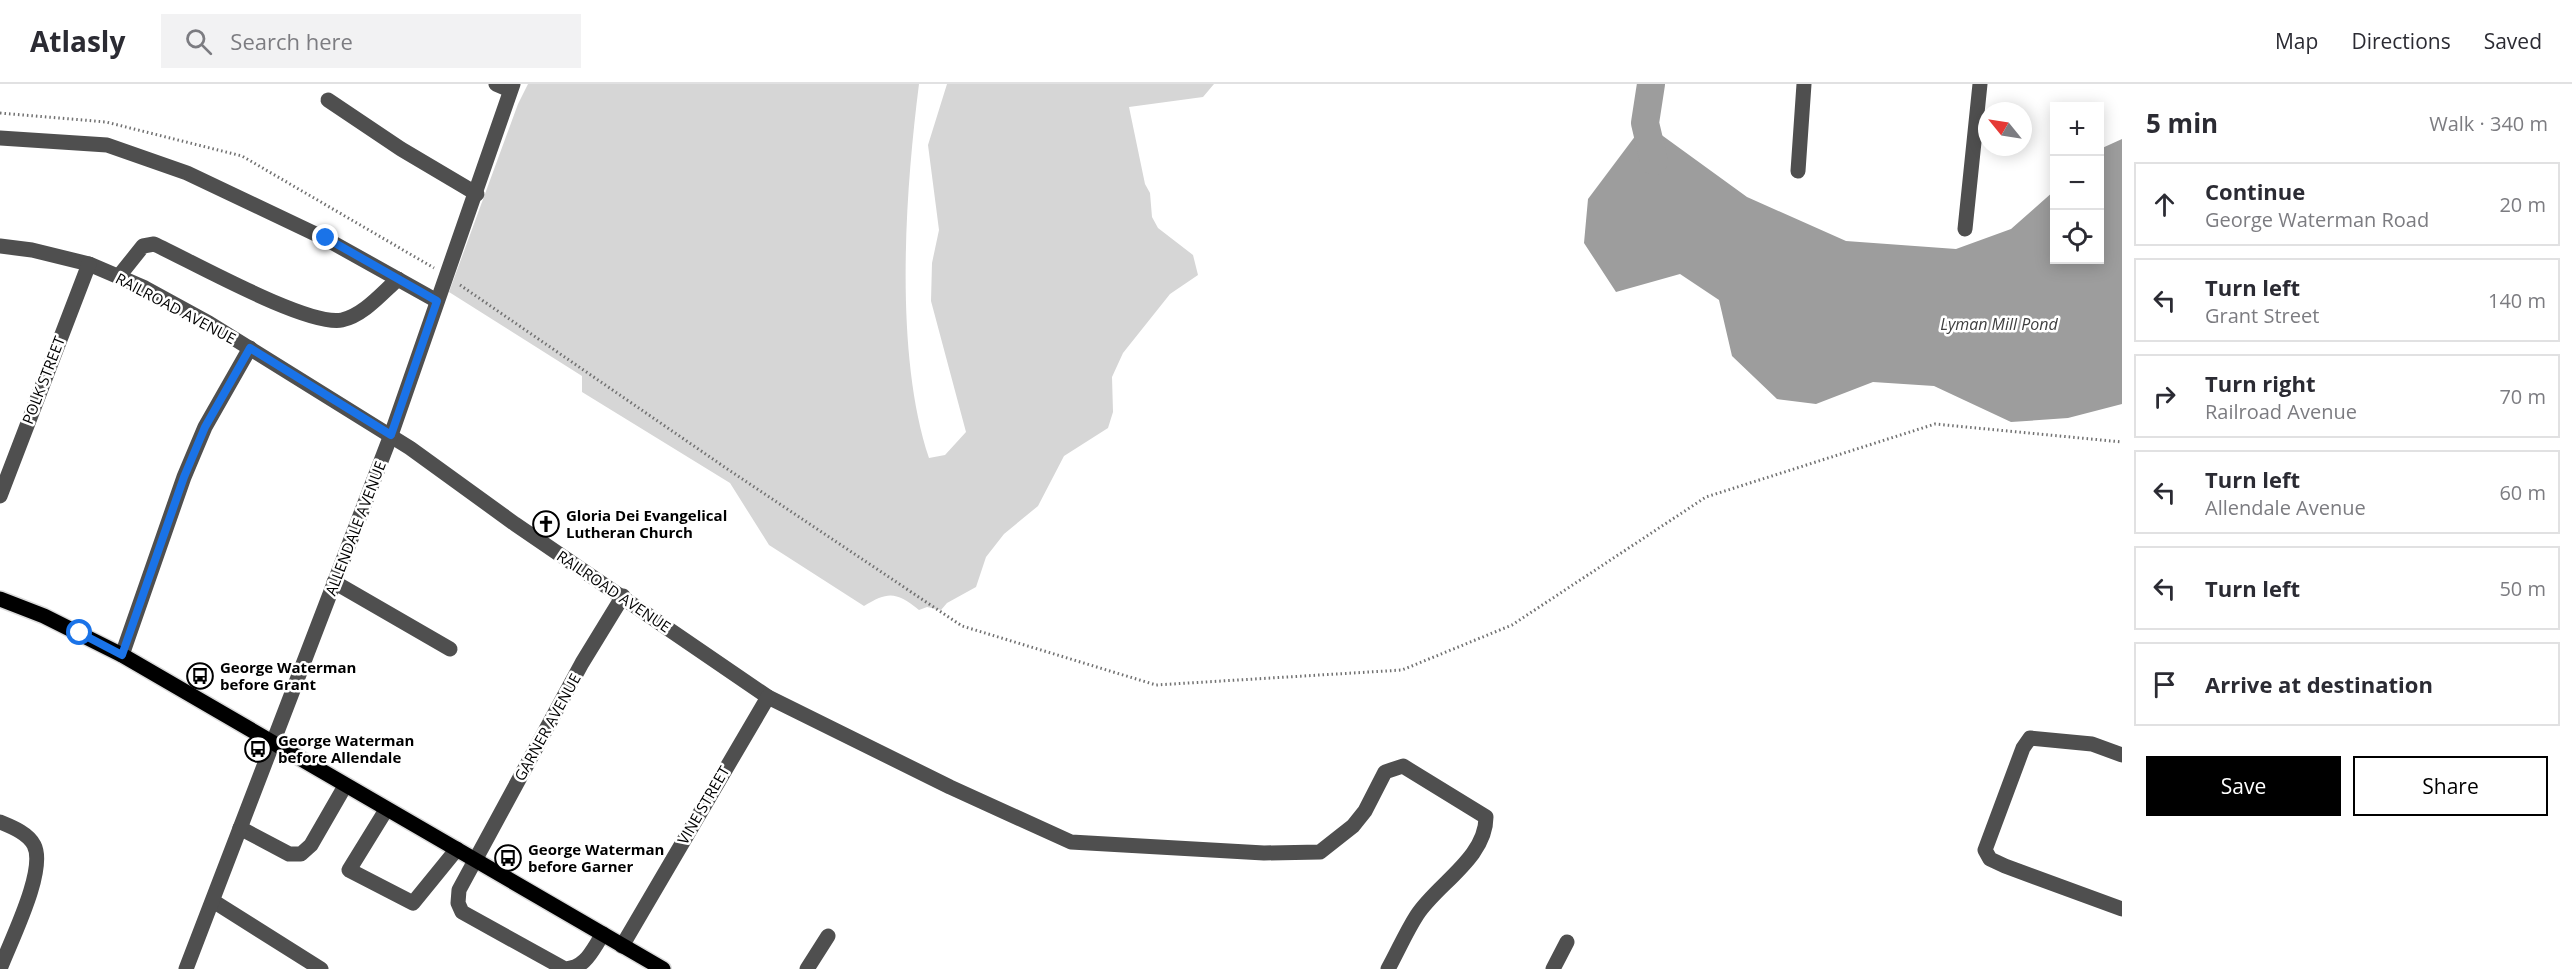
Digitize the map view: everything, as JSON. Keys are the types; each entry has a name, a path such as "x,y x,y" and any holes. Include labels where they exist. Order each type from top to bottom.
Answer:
{"main road":[{"path":"0,599 44,616 122,655 663,969"}],"street":[{"path":"496,84 512,87"},
{"path":"1798,171 1804,84"},
{"path":"1965,229 1980,84"},
{"name":"ALLENDALE AVENUE","path":"186,969 391,435 446,275 477,194 512,87"},
{"path":"328,100 401,149 477,194"},
{"path":"0,138 107,145 187,173 326,238 437,301"},
{"path":"119,276 143,246 154,244 288,307 327,321 345,319 364,309 398,279"},
{"name":"RAILROAD AVENUE","path":"0,246 32,250 89,264 119,276 250,348 391,435 515,524 768,697 1071,842 1264,854 1320,852 1331,845 1365,811 1385,772 1403,766 1474,807 1486,817 1486,830 1475,850 1418,914 1388,969"},
{"name":"POLK STREET","path":"0,496 89,264"},
{"path":"122,655 184,477 205,427 250,348"},
{"path":"334,582 450,649"},
{"name":"GARNER AVENUE","path":"603,934 584,963 575,968 565,969 462,912 458,903 459,890 475,859 582,663 623,596"},
{"name":"VINE STREET","path":"622,946 768,697"},
{"path":"2122,754 2092,744 2030,738 2023,748 1985,850 1990,859 2122,909"},
{"path":"240,828 289,854 301,854 311,845 345,786"},
{"path":"386,810 349,870 412,903 457,849"},
{"path":"0,822 26,835 34,845 37,867 0,969"},
{"path":"213,901 321,969"},
{"path":"807,969 828,936"},
{"path":"1552,969 1567,942"}],"path":[{"path":"0,113 106,122 242,156 446,275 723,466 963,626 1156,685 1402,670 1512,625 1707,497 1935,424 2122,442"}],"shaded area":[{"path":"528,84 919,84 907,223 907,323 918,416 929,458 945,455 966,432 931,301 932,263 939,230 928,145 947,84 1214,84 1203,97 1129,107 1145,184 1150,193 1152,217 1158,228 1193,255 1198,275 1170,294 1123,353 1112,377 1113,412 1108,428 1064,456 1038,506 1004,534 986,557 976,587 947,603 941,610 927,607 919,610 904,600 892,596 880,598 864,606 769,545 730,483 582,392 582,376 449,292 518,104"}],"water":[{"name":"Lyman Mill Pond","path":"1645,123 1747,197 1846,241 1956,249 2011,229 2050,195 2050,264 2104,264 2104,147 2122,139 2122,404 2068,418 2011,422 1934,386 1873,382 1816,404 1777,399 1732,356 1719,300 1680,274 1616,292 1584,243 1588,199"}],"waterway":[{"path":"1651,84 1645,123 1654,161"}],"place":[{"name":"Gloria Dei Evangelical Lutheran Church","path":"546,524"},
{"name":"George Waterman before Grant","path":"200,676"},
{"name":"George Waterman before Allendale","path":"258,749"},
{"name":"George Waterman before Garner","path":"508,858"}],"route":[{"path":"80,633 122,655 184,477 205,427 250,348 391,435 437,301 326,238"}]}
